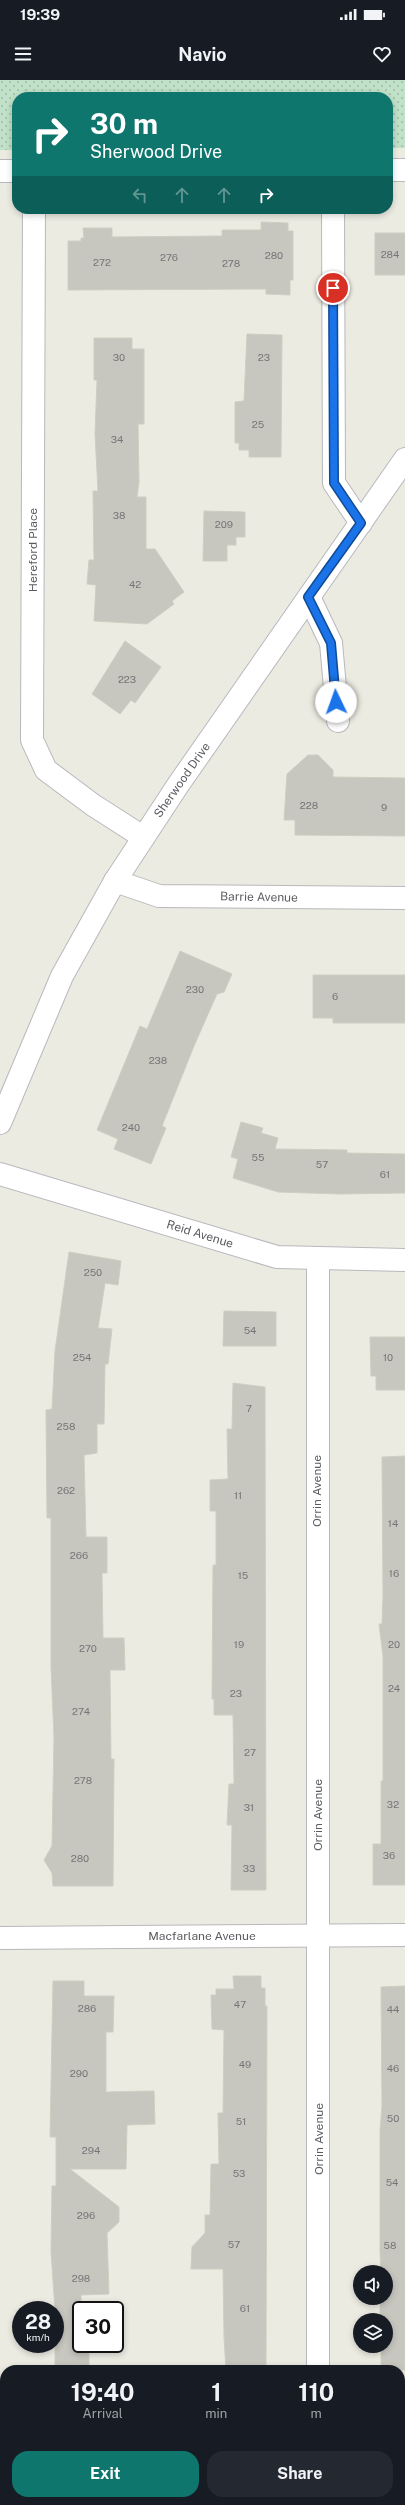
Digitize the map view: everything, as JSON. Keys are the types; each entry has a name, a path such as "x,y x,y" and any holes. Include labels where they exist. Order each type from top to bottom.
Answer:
{"street":[{"path":"393,170 405,170"},
{"path":"0,171 12,171"},
{"name":"Hereford Place","path":"34,214 32,740 46,770 143,837"},
{"path":"333,214 334,483 361,523"},
{"name":"Sherwood Drive","path":"0,1123 62,976 115,881 143,837 405,459"},
{"path":"308,597 331,643 338,721"},
{"name":"Barrie Avenue","path":"115,881 159,896 405,898"},
{"name":"Reid Avenue","path":"0,1174 277,1257 318,1260 405,1260"},
{"name":"Orrin Avenue","path":"318,1260 318,2365"},
{"name":"Macfarlane Avenue","path":"0,1938 405,1935"}],"green space":[{"path":"0,80 405,80 405,148 393,148 393,92 12,92 12,150 0,150"}],"building":[{"path":"261,222 288,223 288,231 293,231 293,280 290,280 290,295 266,294 266,289 68,290 68,241 81,241 81,238 84,238 83,228 112,228 112,237 222,236 222,230 261,230"},
{"path":"375,233 405,233 405,275 375,275"},
{"path":"247,334 282,335 281,457 249,457 249,450 239,450 239,443 235,443 235,402 244,401"},
{"path":"94,338 132,338 132,349 144,349 144,424 138,424 139,482 137,497 146,497 146,549 155,549 184,592 172,601 174,604 147,624 94,621 96,585 87,584 89,560 94,560 93,491 98,491 95,434 97,380 94,380"},
{"path":"204,511 245,512 245,537 236,537 236,545 227,545 227,561 203,561"},
{"path":"125,641 161,667 135,703 131,700 120,714 92,694"},
{"path":"308,755 318,755 333,770 333,777 405,778 405,836 295,835 295,820 284,820 287,774"},
{"path":"180,951 232,974 224,992 217,994 194,1046 162,1126 166,1128 151,1164 114,1149 118,1139 97,1130 140,1026 147,1029"},
{"path":"313,975 405,975 405,1023 333,1023 333,1018 313,1018"},
{"path":"241,1122 263,1128 261,1133 278,1138 275,1149 347,1150 347,1153 405,1154 405,1193 340,1194 278,1192 233,1178 238,1159 231,1157"},
{"path":"69,1252 121,1261 118,1285 105,1283 98,1328 112,1329 108,1364 105,1364 104,1424 97,1424 97,1453 84,1455 86,1537 107,1537 107,1573 102,1573 103,1638 124,1638 125,1670 110,1670 111,1759 114,1759 113,1886 53,1886 52,1873 44,1860 52,1846 54,1738 51,1667 51,1518 47,1518 46,1410 52,1409 55,1351"},
{"path":"224,1311 276,1312 276,1346 223,1346"},
{"path":"370,1337 405,1337 405,1390 376,1390 376,1376 371,1376"},
{"path":"233,1383 265,1387 266,1890 231,1890 232,1825 227,1825 229,1784 234,1784 233,1715 214,1715 214,1699 212,1699 213,1565 216,1565 216,1511 210,1511 210,1480 228,1479 227,1429 232,1429"},
{"path":"405,1456 405,1885 373,1885 373,1844 381,1844 381,1781 383,1781 383,1656 379,1624 382,1624 383,1596 382,1457"},
{"path":"233,1976 261,1976 261,1988 265,1988 265,2006 267,2006 266,2365 226,2365 223,2269 191,2269 192,2247 205,2233 205,2215 210,2215 211,2164 219,2164 218,2113 223,2113 224,2030 212,2029 211,1995 216,1995 216,1989 234,1989"},
{"path":"53,1981 84,1981 84,1996 114,1996 113,2032 106,2032 106,2092 154,2091 155,2124 127,2125 126,2169 70,2169 119,2207 119,2222 107,2233 109,2294 81,2295 81,2301 72,2301 72,2353 89,2353 89,2365 55,2365 55,2353 64,2353 64,2301 54,2301 51,2252 52,2186 56,2186 56,2137 50,2137"},
{"path":"405,1986 405,2365 381,2365 381,2353 393,2353 393,2313 380,2313 380,2305 393,2305 393,2265 381,2265 380,2131 382,2106 381,1987"}],"route":[{"path":"333,288 334,483 361,523 308,597 331,643 334,657 336,702"}]}
